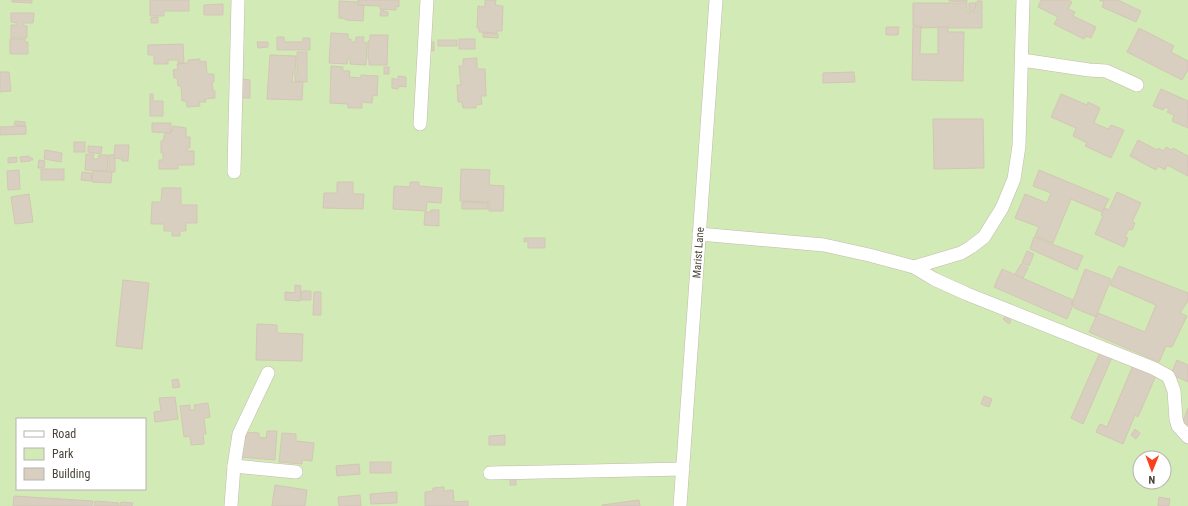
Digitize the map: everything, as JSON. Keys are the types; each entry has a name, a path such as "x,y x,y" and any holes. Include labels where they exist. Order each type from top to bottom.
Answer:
{"street":[{"path":"234,172 238,0"},
{"path":"420,124 427,0"},
{"name":"Marist Lane","path":"680,506 716,0"},
{"path":"914,267 961,253 984,237 1002,208 1014,179 1019,146 1023,0"},
{"path":"1022,60 1089,70 1106,71 1137,85"},
{"path":"699,234 824,245 869,254 914,267 934,279 967,294 1145,365 1168,376 1174,390 1176,419 1178,426 1188,437"},
{"path":"231,506 234,466 239,434 268,373"},
{"path":"234,466 296,472"},
{"path":"490,473 683,468"}],"green space":[{"path":"0,0 1188,0 1188,506 0,506"}],"building":[{"path":"12,0 32,0 32,3 12,2"},
{"path":"150,0 189,0 189,11 164,11 164,16 150,16"},
{"path":"358,0 399,0 399,7 396,6 396,10 380,9 380,6 358,5"},
{"path":"485,0 496,0 495,5 503,6 502,31 497,31 497,33 479,32 479,28 477,28 478,6 485,7"},
{"path":"967,0 967,2 949,1"},
{"path":"1041,0 1067,0 1072,2 1068,9 1075,12 1073,16 1096,27 1091,38 1086,36 1084,39 1054,24 1058,17 1038,7"},
{"path":"1099,0 1118,0 1141,11 1136,22 1102,7 1104,2"},
{"path":"339,1 358,2 358,5 364,5 363,21 339,18"},
{"path":"977,1 982,1 982,28 921,28 922,26 913,26 913,3 967,3 967,12 977,12"},
{"path":"969,3 976,3 975,11 969,11"},
{"path":"223,4 223,15 204,15 204,5"},
{"path":"381,10 388,12 388,16 380,16"},
{"path":"11,13 34,13 33,23 24,23 24,26 27,26 27,38 11,38 11,25 17,25 17,23 11,22"},
{"path":"158,17 158,23 151,23 151,18"},
{"path":"886,27 899,27 898,35 886,35"},
{"path":"913,27 921,27 920,54 938,54 938,27 948,27 948,32 964,32 963,81 912,80"},
{"path":"1139,28 1174,46 1171,52 1188,61 1188,70 1182,80 1127,52"},
{"path":"331,33 348,34 348,39 351,39 351,42 356,42 356,37 364,37 363,42 367,43 366,65 350,64 350,58 348,58 347,64 329,63"},
{"path":"483,33 498,34 498,38 483,37"},
{"path":"370,35 388,35 387,65 369,65 368,41 370,41"},
{"path":"277,37 284,37 284,42 303,42 303,38 310,38 310,50 277,50"},
{"path":"10,39 25,39 25,42 28,42 28,54 10,54"},
{"path":"459,39 475,39 475,49 459,49"},
{"path":"438,40 457,40 457,46 438,46"},
{"path":"257,42 268,42 268,47 258,48"},
{"path":"426,42 434,42 434,51 426,50"},
{"path":"183,44 184,63 178,63 178,60 168,60 168,64 154,64 154,55 148,55 148,45"},
{"path":"297,52 307,52 307,82 295,81 295,74 297,74"},
{"path":"270,55 296,56 295,73 293,73 292,82 303,82 302,100 267,99"},
{"path":"477,58 477,69 485,69 486,96 481,96 482,104 476,105 476,108 463,108 462,102 458,102 457,85 461,85 459,66 463,66 463,59"},
{"path":"200,59 200,62 206,61 207,74 214,74 214,82 212,82 213,91 215,91 215,98 205,99 206,102 199,102 200,106 187,107 186,101 182,101 181,86 178,86 177,78 174,78 173,70 178,69 177,64 188,63 188,60"},
{"path":"331,66 343,67 343,71 350,71 349,77 361,78 361,75 378,76 377,96 373,95 372,103 362,102 362,108 348,108 348,104 330,103"},
{"path":"384,67 389,67 389,74 384,74"},
{"path":"0,72 9,72 11,91 0,92"},
{"path":"854,72 855,82 823,83 823,73"},
{"path":"398,76 406,77 406,87 399,86 398,89 392,88 392,78 398,80"},
{"path":"242,79 250,80 250,98 241,98"},
{"path":"1161,89 1188,101 1188,128 1172,121 1174,115 1167,112 1169,109 1165,107 1163,110 1153,106"},
{"path":"150,94 153,94 153,101 163,101 163,116 150,116"},
{"path":"1061,94 1087,105 1088,102 1100,108 1094,123 1108,129 1111,125 1124,130 1111,158 1085,146 1087,143 1073,136 1076,128 1051,117"},
{"path":"933,119 983,119 984,168 934,169"},
{"path":"15,121 25,122 25,126 14,125"},
{"path":"152,123 171,123 171,133 152,132"},
{"path":"26,126 26,134 0,135 0,127"},
{"path":"173,126 186,128 186,137 190,137 190,148 187,148 187,151 194,151 194,165 178,165 178,169 159,169 159,160 163,160 163,153 161,153 161,141 163,141 165,133 171,133"},
{"path":"1138,140 1157,150 1158,148 1164,151 1166,147 1172,150 1173,148 1188,156 1188,176 1167,165 1165,170 1158,166 1156,170 1130,156"},
{"path":"74,142 85,142 85,152 74,152"},
{"path":"115,145 129,145 128,161 122,161 122,159 114,158"},
{"path":"88,146 102,147 101,154 88,152"},
{"path":"45,150 62,153 61,162 44,159"},
{"path":"86,154 94,154 93,159 98,159 99,155 108,155 107,171 85,170"},
{"path":"109,155 114,155 115,172 109,172"},
{"path":"29,156 29,158 32,158 33,160 21,162 20,157"},
{"path":"17,157 17,162 8,163 8,158"},
{"path":"39,160 45,161 44,168 38,168"},
{"path":"41,169 64,169 64,180 41,180"},
{"path":"461,169 490,170 489,185 504,186 503,211 489,211 489,202 460,201"},
{"path":"19,170 20,189 8,190 7,171"},
{"path":"1039,170 1109,199 1102,212 1071,199 1053,243 1035,236 1039,227 1015,218 1025,194 1047,203 1051,193 1033,186"},
{"path":"93,171 112,172 111,183 92,182"},
{"path":"82,172 92,173 91,181 81,180"},
{"path":"337,182 353,182 353,194 364,194 363,209 323,208 324,193 337,193"},
{"path":"410,182 419,182 419,186 442,188 441,203 427,202 426,211 393,209 394,186 410,187"},
{"path":"162,188 181,188 181,205 197,205 197,223 186,223 186,231 180,231 180,236 172,236 172,231 164,231 164,224 151,224 152,202 161,202"},
{"path":"1117,192 1141,203 1132,222 1135,223 1132,230 1129,229 1125,237 1128,238 1124,247 1095,234 1103,216 1101,215 1105,208 1109,210"},
{"path":"29,194 33,222 15,224 11,197"},
{"path":"462,202 488,203 488,209 462,209"},
{"path":"431,210 439,210 439,226 424,225 425,212 431,212"},
{"path":"1034,237 1083,256 1077,270 1030,249"},
{"path":"524,238 545,238 545,248 528,248 528,241 524,242"},
{"path":"1027,251 1034,254 1029,266 1022,263"},
{"path":"1021,264 1028,268 1023,278 1015,274"},
{"path":"1119,266 1188,293 1188,301 1180,313 1187,316 1172,347 1166,346 1159,362 1089,332 1098,313 1145,332 1156,305 1110,285"},
{"path":"1002,269 1073,300 1071,304 1073,305 1067,319 994,287"},
{"path":"1085,269 1111,279 1096,317 1074,308 1074,305 1072,304"},
{"path":"123,280 149,283 142,349 116,346"},
{"path":"295,285 301,286 300,301 285,300 285,292 295,293"},
{"path":"302,291 311,291 311,300 301,300"},
{"path":"314,292 321,292 321,315 313,315"},
{"path":"1010,312 1013,314 1009,319 1011,321 1009,324 1003,319"},
{"path":"257,324 277,325 277,333 303,334 302,361 256,360"},
{"path":"1101,350 1113,355 1083,424 1071,418"},
{"path":"1177,360 1188,365 1188,382 1171,374"},
{"path":"1134,363 1157,373 1138,417 1135,415 1123,444 1096,432 1100,424 1107,427"},
{"path":"178,379 180,387 173,388 172,380"},
{"path":"984,396 992,399 989,407 981,404"},
{"path":"175,397 178,419 155,422 154,412 161,411 159,398"},
{"path":"208,403 210,417 204,418 206,434 203,434 204,444 191,445 190,436 184,437 180,406 190,405 190,410 195,410 194,405"},
{"path":"1188,408 1188,425 1182,423"},
{"path":"1135,429 1140,433 1136,439 1131,435"},
{"path":"267,431 277,431 275,460 240,457 242,432 259,433 259,437 266,438"},
{"path":"282,433 296,434 296,441 314,443 312,461 302,460 302,464 279,462"},
{"path":"505,435 505,445 489,445 489,436"},
{"path":"370,462 391,462 391,473 370,473"},
{"path":"359,464 360,474 337,476 336,466"},
{"path":"510,475 516,475 516,485 510,485"},
{"path":"275,485 307,490 305,506 272,506"},
{"path":"444,487 444,491 453,490 454,502 468,501 468,506 425,506 425,492 433,491 433,488"},
{"path":"397,492 397,503 371,504 370,494"},
{"path":"360,495 361,506 339,506 338,497"},
{"path":"14,496 93,501 92,506 13,506"},
{"path":"1159,497 1170,499 1169,506 1158,506"},
{"path":"639,500 640,506 602,506 602,505"},
{"path":"95,501 119,503 119,506 94,506"},
{"path":"121,502 133,503 132,506 120,506"}]}
